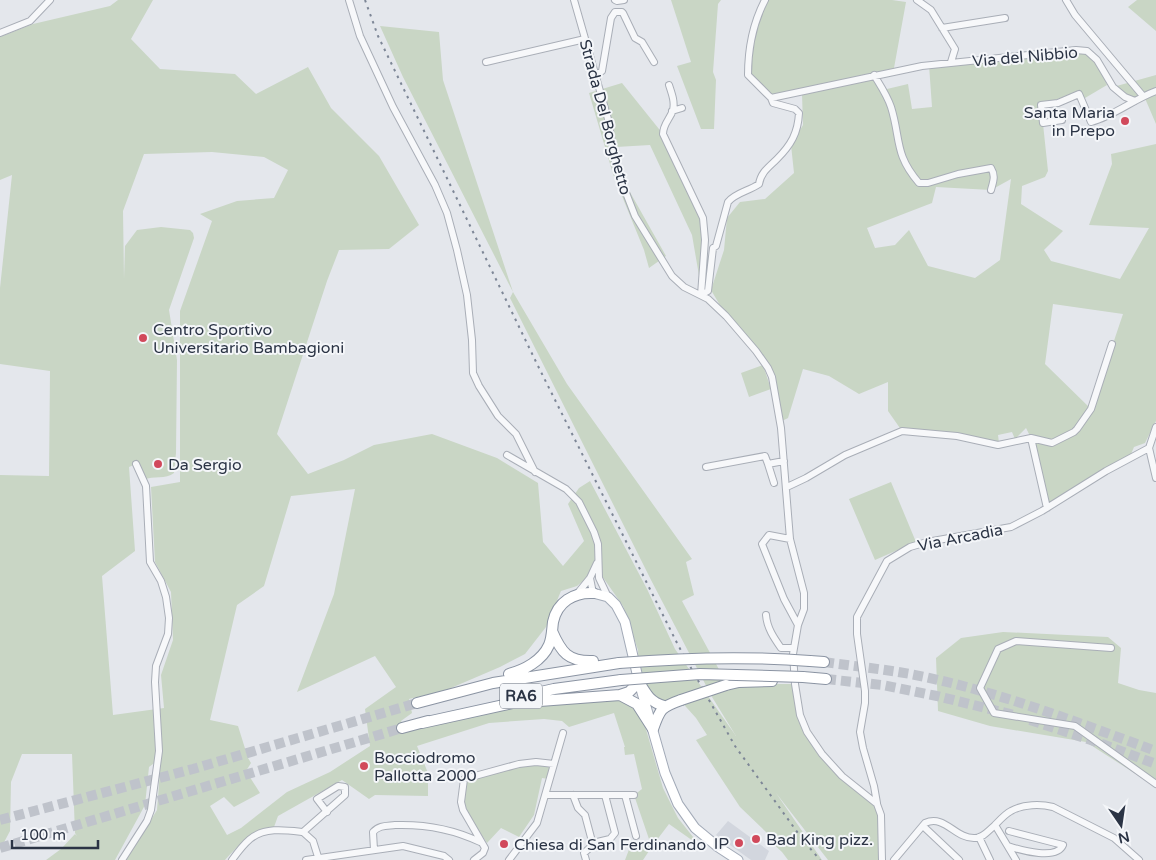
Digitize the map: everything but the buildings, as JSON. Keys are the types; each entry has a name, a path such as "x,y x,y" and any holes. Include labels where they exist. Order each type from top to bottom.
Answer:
{"highway":[{"path":"451,693 471,684 527,668 549,646 556,612 561,606 575,595 593,593"},
{"path":"552,630 560,646 571,658 580,662 619,661"},
{"name":"RA6","path":"417,702 532,676 619,661 751,657 824,662"},
{"name":"RA6","path":"402,728 531,693 621,680 700,674 826,679"},
{"path":"422,723 513,703 620,695 629,692 639,682 648,698 664,706 739,682 807,678"},
{"path":"620,695 636,704 653,730"},
{"path":"653,730 664,706"}],"main road":[{"path":"593,593 608,596 616,605 625,622 639,682 665,773 678,804 695,828 733,860"},
{"path":"718,847 738,860"}],"street":[{"path":"0,33 30,21 50,0"},
{"path":"349,0 360,36 393,107 435,184 447,213 467,295 472,340 472,373 498,416 516,434 535,472"},
{"name":"Strada Del Borghetto","path":"574,0 608,119 616,167 635,216 672,276 684,287 708,299 726,316 756,351 772,377 787,487 790,539 804,593 804,609 798,625 794,648 795,684 800,716 807,732 822,754 842,776 877,804"},
{"path":"615,0 624,0"},
{"path":"701,295 708,291 713,248 716,246 728,202 731,198 759,184 761,175 779,157 798,128 799,113 795,109 773,103 748,75 748,52 765,0"},
{"path":"770,98 874,75 951,62 955,49 931,10 917,0"},
{"path":"1066,0 1075,15 1144,96"},
{"path":"596,75 602,70 611,18 615,12 623,13 635,38 642,42 654,62"},
{"path":"942,28 1005,18"},
{"path":"486,62 585,39"},
{"name":"Via del Nibbio","path":"951,62 1087,51 1097,60 1113,87 1125,97 1135,101"},
{"path":"874,75 891,108 904,164 919,183 928,183 958,174 991,168 994,173 994,179 990,190"},
{"path":"669,85 674,99 672,111 663,127 663,134 698,205 705,229 701,295"},
{"path":"1062,120 1043,123 1041,105 1058,103 1078,94 1091,122 1156,91"},
{"path":"672,111 682,108"},
{"path":"787,487 844,455 902,431 957,436 998,445 1031,438 1052,443 1074,432 1091,409 1112,344"},
{"path":"1156,427 1149,446 1156,478"},
{"path":"1031,438 1047,508"},
{"name":"Via Arcadia","path":"877,804 860,732 865,691 857,634 857,617 887,561 910,547 927,542 1011,527 1047,508 1149,446 1156,438"},
{"path":"507,455 566,489 579,502 598,544 600,578 608,596"},
{"path":"706,466 766,456 774,483"},
{"path":"768,464 784,461"},
{"path":"122,860 147,821 151,810 159,751 155,682 156,666 168,634 169,618 166,596 161,581 150,562 146,486 136,464"},
{"path":"790,539 769,535 762,544 784,599 798,625"},
{"path":"575,595 590,578 598,562"},
{"path":"590,578 593,593"},
{"path":"593,593 600,578"},
{"path":"766,616 766,621 773,638 781,648 794,648"},
{"path":"1110,648 1016,641 998,649 980,688 994,713 1075,726 1156,784"},
{"path":"509,860 537,823 563,733"},
{"path":"474,860 484,854 485,848 460,802 464,778 519,764 536,762 554,764"},
{"path":"303,832 327,812 345,795 345,788 338,786 317,799 327,812"},
{"path":"546,795 634,795"},
{"path":"573,795 578,808 585,815 593,844"},
{"path":"586,860 584,853 593,844 610,839 615,833 605,795"},
{"path":"625,795 636,836"},
{"path":"877,804 880,815 882,860"},
{"path":"894,860 923,826 931,820 937,820 960,834 975,838 995,825 1010,811 1028,806 1044,805 1053,807 1114,838 1139,860"},
{"path":"374,850 373,832 378,827 386,826 414,824 433,826 481,842"},
{"path":"995,825 1016,860"},
{"path":"923,826 959,860"},
{"path":"232,860 250,839 273,830 303,832 313,841 319,859"},
{"path":"1008,831 1063,846 1057,855 1048,858 1008,846"},
{"path":"979,837 990,860"},
{"path":"306,860 350,857 374,850 409,846 444,856 449,860"}],"shaded area":[{"path":"728,821 769,851 765,860 751,860 716,835"}],"green space":[{"path":"118,0 153,0 131,39 160,69 235,74 256,94 308,67 331,108 379,156 419,225 389,249 339,250 277,434 308,474 344,460 374,445 432,434 497,458 538,483 543,542 563,566 584,541 568,504 579,488 590,481 647,589 675,649 736,736 712,697 651,580 510,298 513,292 567,384 692,559 686,562 694,595 682,601 729,688 765,684 795,684 800,715 822,754 870,797 881,815 882,860 828,860 776,793 822,860 788,860 770,841 766,832 740,807 696,740 707,735 696,718 678,698 664,702 652,697 639,671 638,650 623,606 602,576 601,566 577,586 561,591 546,627 525,654 444,691 409,699 412,713 401,721 407,731 504,706 607,699 630,701 643,719 663,788 678,818 696,843 669,824 653,845 649,839 634,795 642,789 634,754 625,755 625,747 614,713 569,727 562,721 544,719 489,723 417,746 428,773 428,796 375,795 369,799 342,780 278,816 274,827 259,831 241,843 225,860 126,860 157,810 161,758 149,767 145,805 115,860 46,860 61,849 75,834 77,836 75,833 72,754 22,754 11,782 10,831 0,850 0,475 49,476 50,371 0,364 0,288 12,175 0,180 0,37 33,24 110,6","holes":["212,152 264,157 288,170 274,198 237,201 200,214 212,221 180,311 180,482 151,487 155,562 171,592 173,640 161,675 164,708 113,715 102,576 135,551 129,467 136,464 144,480 174,473 177,360 169,310 194,238 190,230 161,227 137,230 125,246 124,279 123,211 144,154","355,489 334,594 297,692 375,656 396,687 365,709 370,746 330,772 287,792 241,828 227,835 210,806 224,797 234,807 260,793 246,771 251,763 238,726 210,720 237,605 264,586 291,496"]},
{"path":"671,0 721,0 718,4 713,72 716,80 714,129 701,129 677,66 691,62"},
{"path":"766,0 892,0 906,2 894,68 770,98 752,74 750,48"},
{"path":"1137,0 1156,0 1156,31 1128,7"},
{"path":"380,26 439,32 443,80 513,292 403,77"},
{"path":"1087,51 1097,60 1107,85 1085,98 1080,91 1041,105 1048,171 1045,177 1022,186 1021,204 1063,231 1044,250 1051,261 1120,279 1149,228 1089,225 1112,164 1111,154 1156,144 1156,421 1145,443 1134,447 1129,459 1047,508 1031,438 1026,428 1015,439 1012,432 998,435 999,443 902,431 888,411 888,382 859,394 829,376 803,369 788,418 782,421 775,375 761,353 721,307 711,290 724,250 727,218 740,202 765,199 794,173 791,145 803,125 802,94 872,79 887,89 908,84 912,109 932,107 929,65","holes":["1011,179 1000,260 975,278 928,266 909,230 895,245 875,248 867,228 932,203 936,187 991,190","1053,304 1123,314 1091,409 1045,364"]},
{"path":"1156,75 1156,124 1144,96 1135,101 1113,87"},
{"path":"622,83 663,134 703,218 701,287 692,235 650,145 616,147 622,178 666,256 649,268 644,250 613,174 589,93"},
{"path":"763,365 771,389 749,397 741,373"},
{"path":"891,482 916,542 875,560 849,499"},
{"path":"1003,632 1108,637 1121,648 1118,683 1156,693 1156,787 1086,742 990,726 938,711 936,658 961,638"},
{"path":"536,765 550,767 548,779 542,778 534,815 519,837 501,828 487,843 468,814 465,806 464,789 467,781 519,766"},
{"path":"644,841 651,848 643,860 625,860 630,847"}],"tunnel":[{"path":"824,662 910,674 973,689 1065,718 1156,751"},
{"path":"826,679 882,685 1014,715"},
{"path":"0,820 193,769 417,703"},
{"path":"1030,720 1156,764"},
{"path":"0,848 402,728"}],"railway":[{"path":"365,0 378,36 539,368 678,645 735,746 803,840 820,860"}],"place":[{"name":"Santa Maria in Prepo","path":"1125,121"},
{"name":"Centro Sportivo Universitario Bambagioni","path":"143,338"},
{"name":"Da Sergio","path":"158,464"},
{"name":"Bocciodromo Pallotta 2000","path":"364,766"},
{"name":"Bad King pizz.","path":"756,839"},
{"name":"IP","path":"739,843"},
{"name":"Chiesa di San Ferdinando","path":"504,844"}]}
